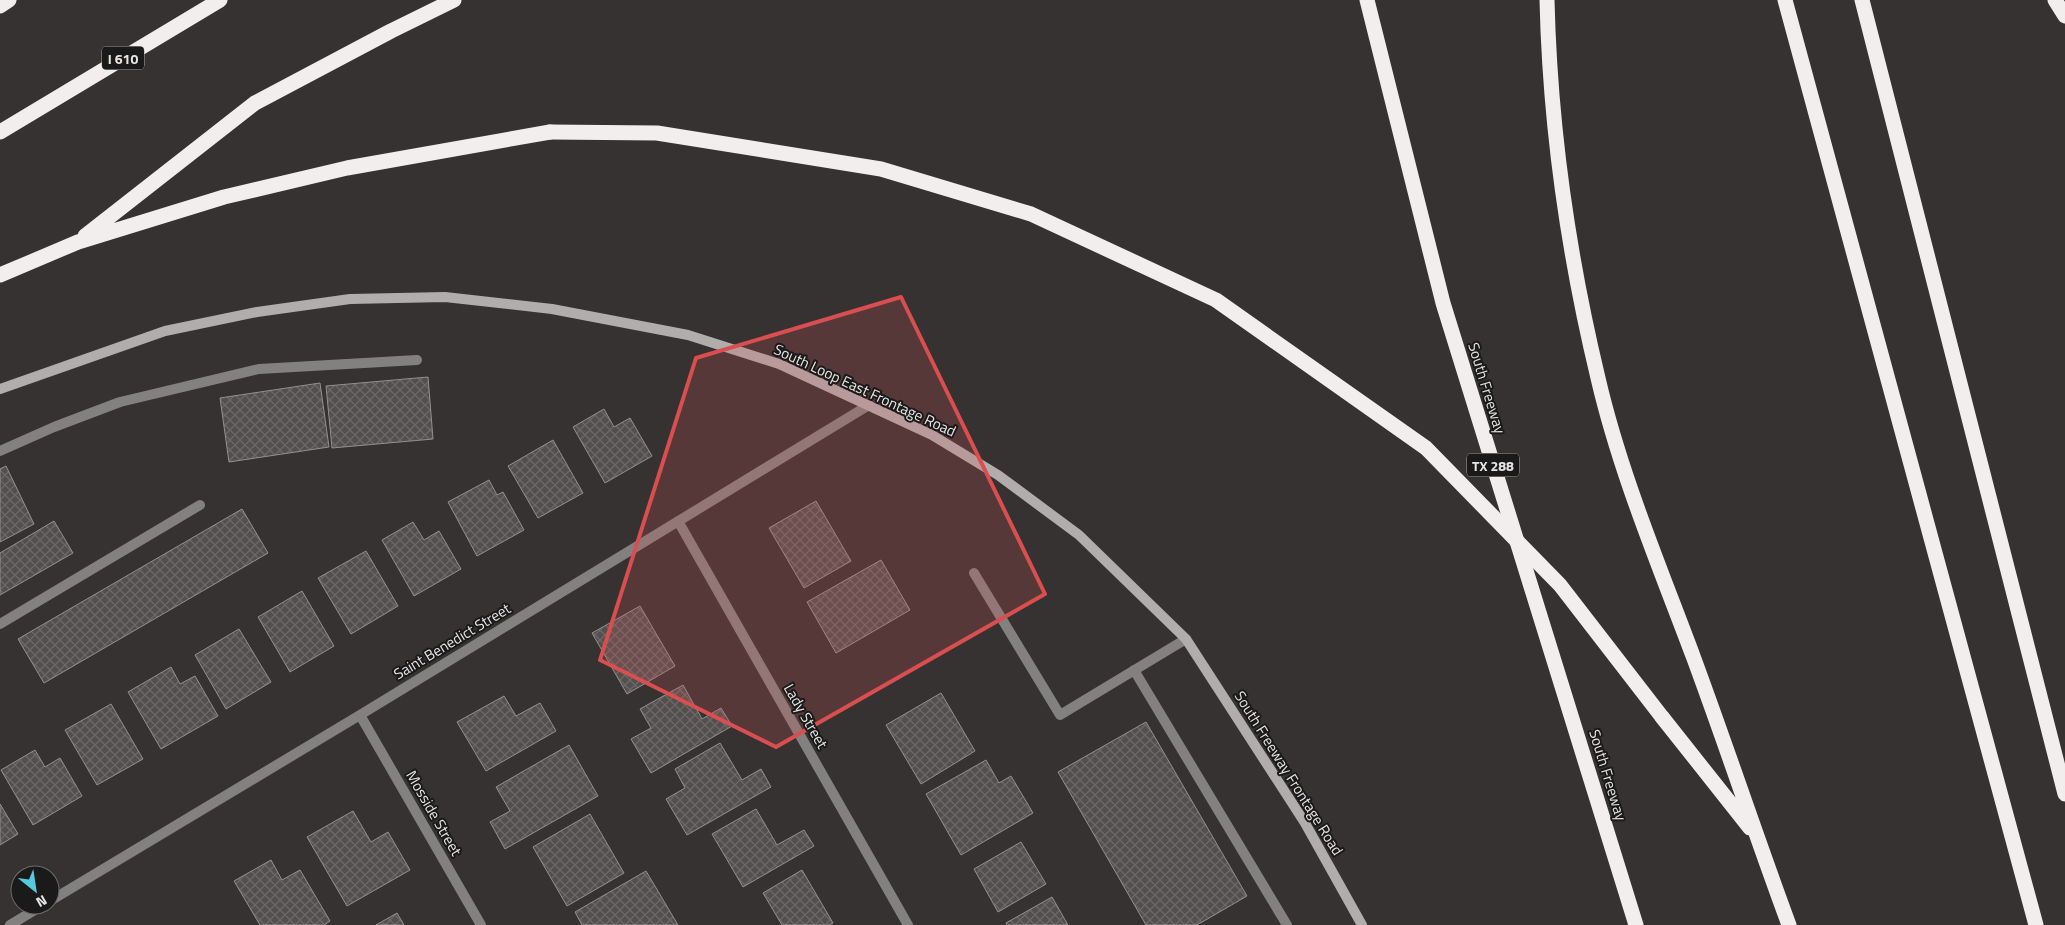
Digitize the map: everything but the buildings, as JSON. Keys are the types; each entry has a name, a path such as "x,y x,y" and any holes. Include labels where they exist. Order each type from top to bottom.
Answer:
{"highway":[{"path":"0,6 9,0"},
{"name":"I 610","path":"0,132 220,0"},
{"path":"78,242 255,103 454,0"},
{"name":"South Freeway","path":"1367,0 1443,303 1636,925"},
{"path":"1547,0 1554,136 1563,202 1598,379 1627,478 1704,685 1789,925"},
{"path":"1785,0 2036,925"},
{"path":"1862,0 2065,794"},
{"path":"2054,0 2065,16"},
{"path":"0,137 26,117"},
{"path":"0,275 78,242 224,197 347,168 550,132 657,133 881,169 1031,214 1216,300 1426,448 1560,585 1757,838"}],"main road":[{"name":"South Loop East Frontage Road","path":"0,389 165,331 257,312 350,300 445,297 552,308 688,335 779,364 869,405 932,435 1006,480 1079,535 1186,639"},
{"name":"South Freeway Frontage Road","path":"1186,639 1305,823 1362,925"}],"street":[{"path":"0,451 54,427 120,402 259,369 417,360"},
{"name":"Saint Benedict Street","path":"60,895 869,405"},
{"path":"0,624 200,505"},
{"name":"Lady Street","path":"678,521 908,925"},
{"path":"974,573 1060,715 1186,639"},
{"path":"1134,670 1287,925"},
{"name":"Mosside Street","path":"360,715 482,925"},
{"path":"10,925 27,915"}],"highlighted area":[{"path":"901,297 1045,594 776,747 600,660 696,358"}]}
